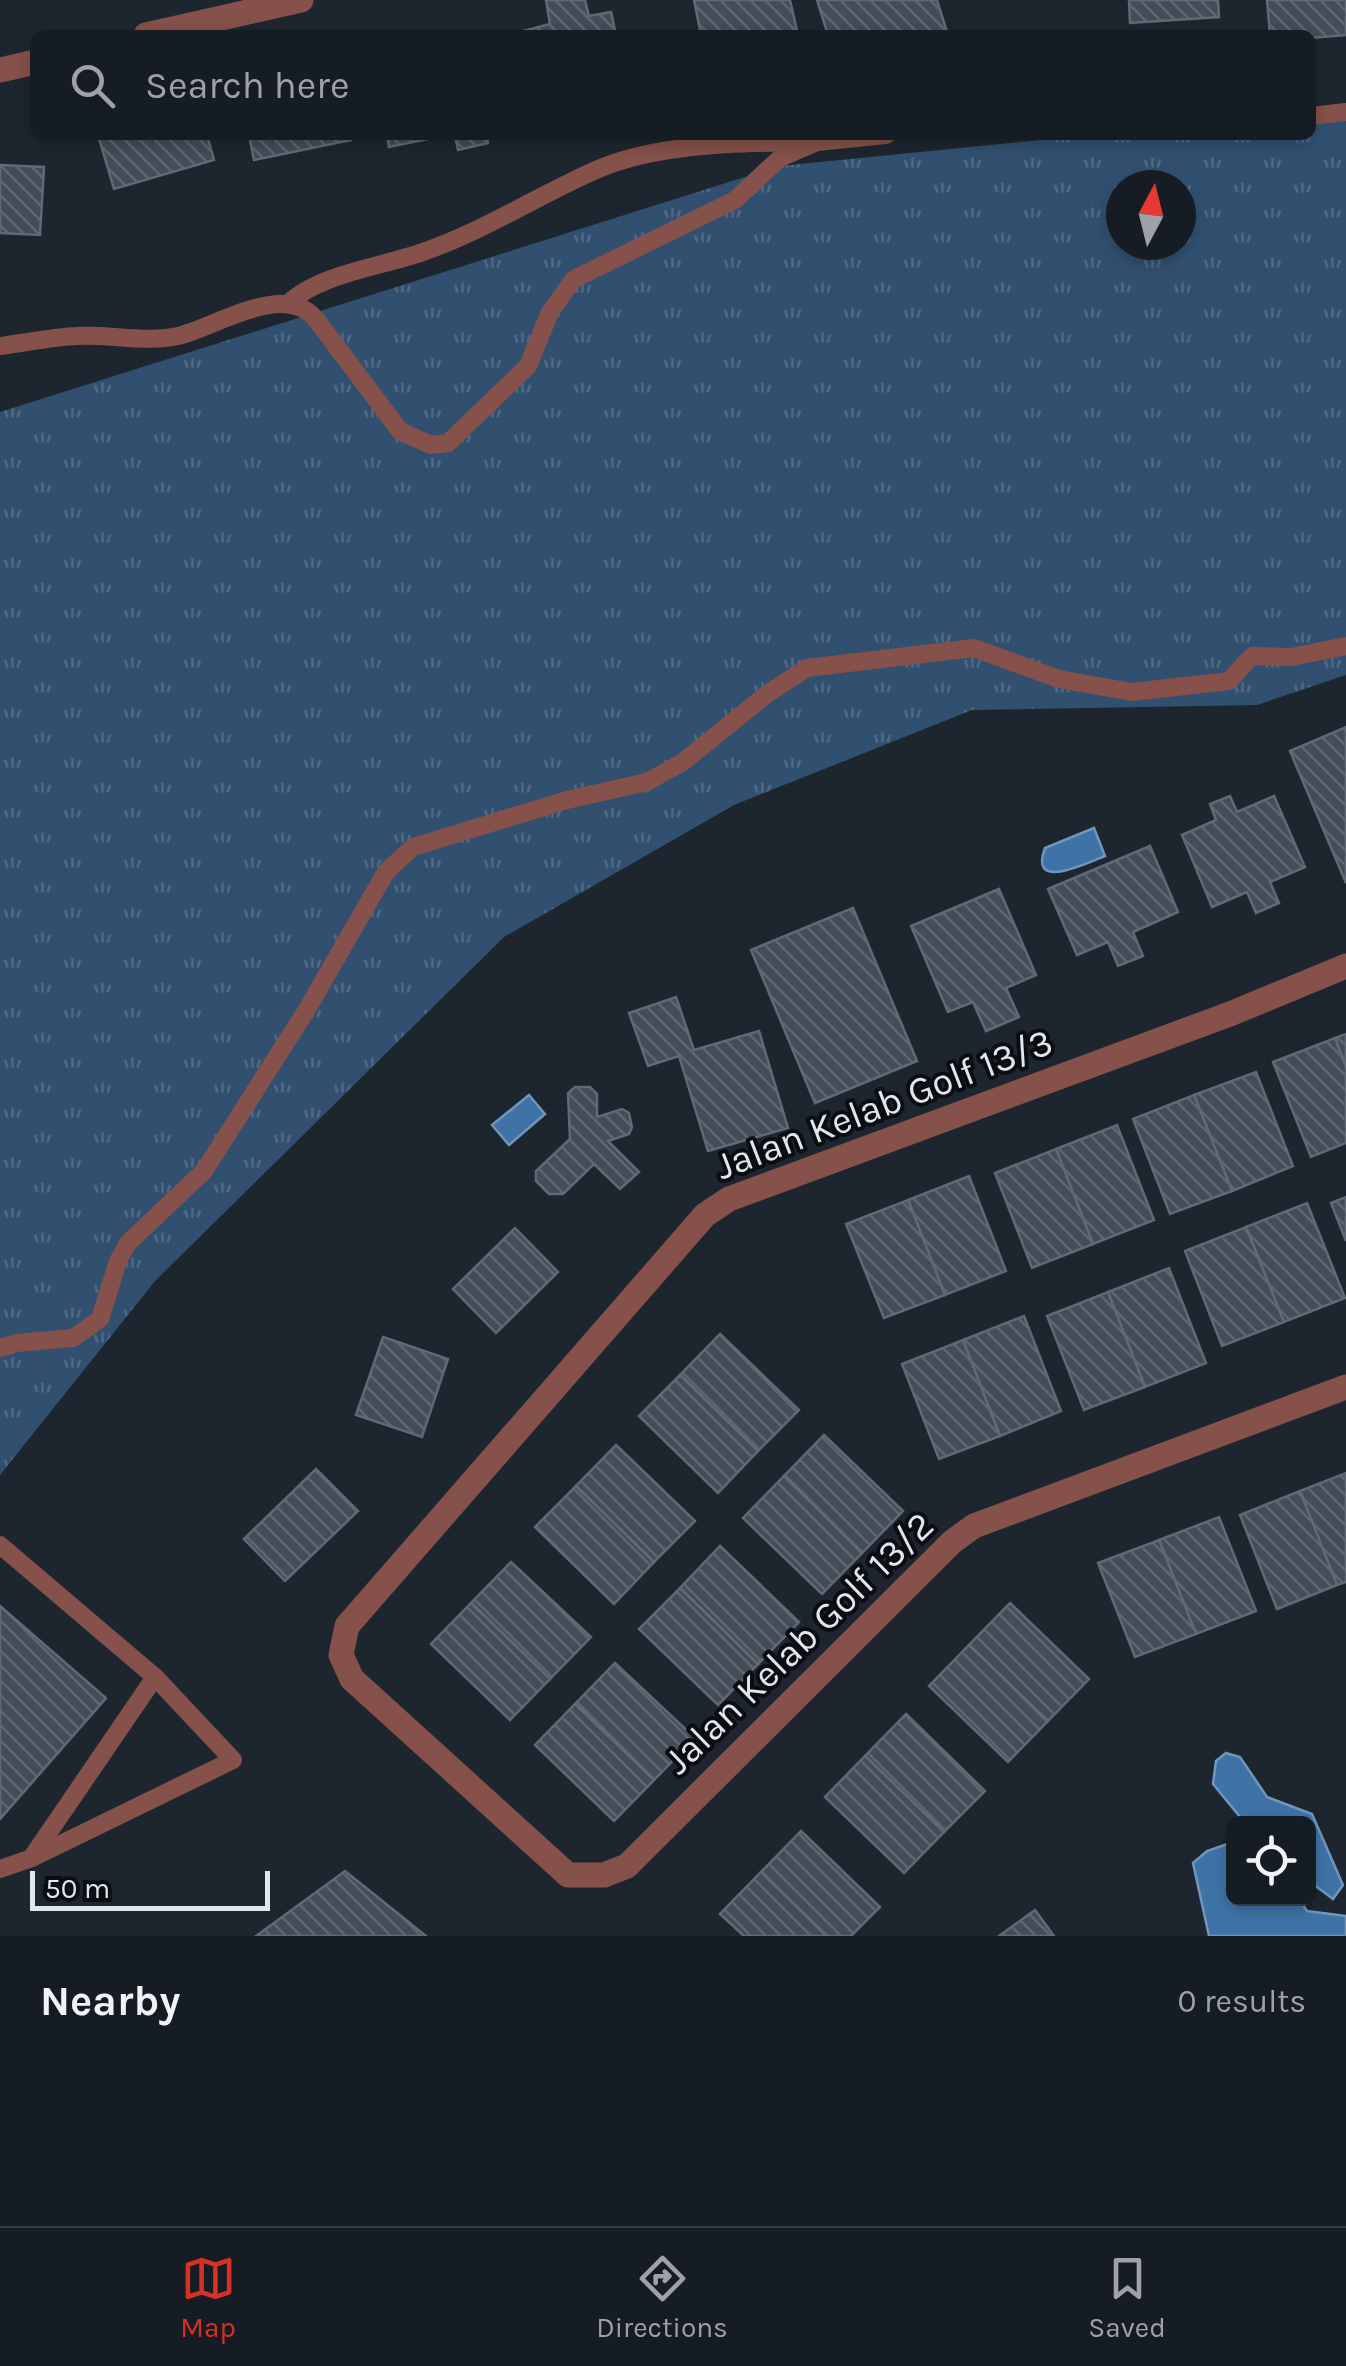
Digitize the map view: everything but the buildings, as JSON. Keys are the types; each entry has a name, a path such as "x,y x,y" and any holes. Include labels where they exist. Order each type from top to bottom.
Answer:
{"street":[{"path":"168,30 301,0"},
{"path":"0,70 30,63"},
{"name":"Jalan Kelab Golf 13/3","path":"604,1875 568,1874 352,1679 341,1655 347,1626 706,1216 729,1199 1230,1014 1346,966"},
{"name":"Jalan Kelab Golf 13/2","path":"604,1875 627,1866 934,1560 974,1526 1346,1387"}],"lane":[{"path":"1316,115 1346,112"},
{"path":"289,303 298,293 425,252 597,169 636,156 728,143 837,140"},
{"path":"0,346 74,336 175,337 268,305 289,303 306,308 316,318 400,431 431,444 448,444 528,366 550,312 574,279 735,200 780,158 817,142"},
{"path":"0,1348 73,1338 100,1318 118,1261 128,1243 204,1171 306,1012 386,872 413,846 567,800 647,782 684,762 767,694 807,668 974,648 1058,679 1132,692 1228,681 1252,656 1291,657 1346,646"},
{"path":"0,1545 154,1677 233,1760 32,1858 0,1869"},
{"path":"32,1858 154,1677"}],"green space":[{"path":"1346,110 1346,675 1257,705 972,710 734,805 504,937 155,1281 0,1475 0,412 780,166 1042,140 1316,140 1316,113"}],"shaded area":[{"path":"1094,828 1105,856 1063,871 1045,869 1045,848"},
{"path":"529,1095 545,1114 509,1145 492,1125"},
{"path":"1226,1753 1240,1757 1267,1797 1313,1816 1239,1816 1213,1784 1216,1761"},
{"path":"1316,1823 1343,1885 1333,1899 1316,1886"},
{"path":"1226,1844 1226,1906 1304,1906 1307,1911 1346,1916 1346,1936 1209,1936 1193,1863 1207,1851"}]}
